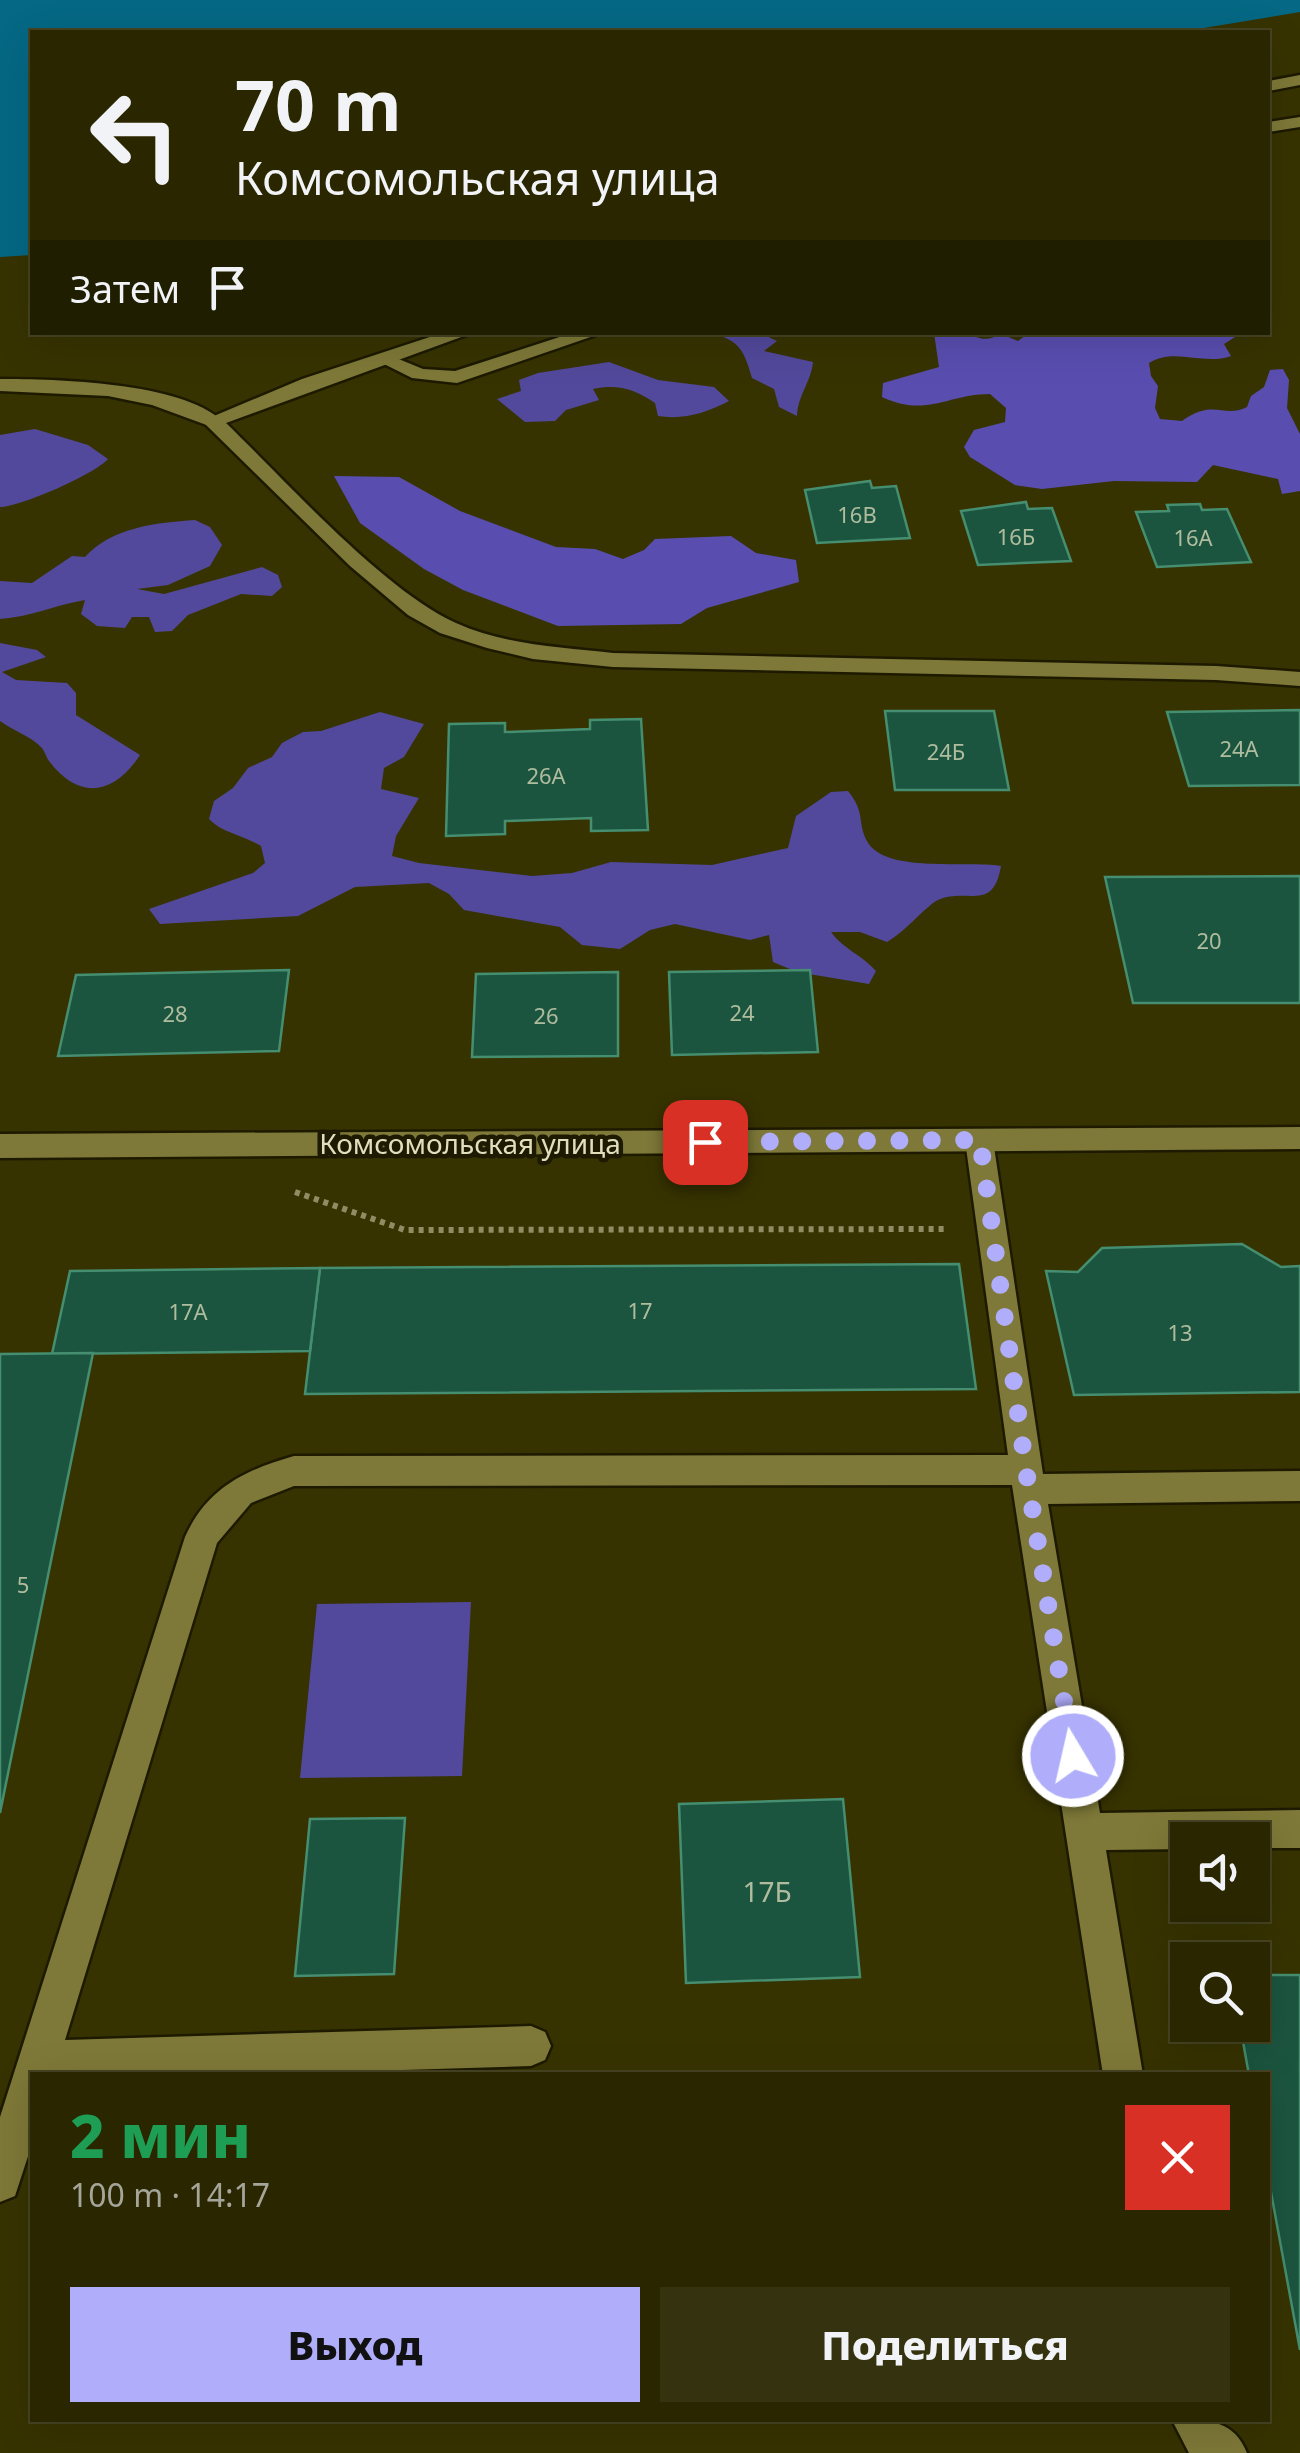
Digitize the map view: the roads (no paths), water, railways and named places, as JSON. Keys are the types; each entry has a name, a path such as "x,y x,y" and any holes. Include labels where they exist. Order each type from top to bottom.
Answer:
{"street":[{"path":"1270,86 1300,80"},
{"path":"1270,127 1300,122"},
{"path":"212,421 457,335"},
{"path":"384,359 410,374 457,376 587,335"},
{"path":"0,385 73,384 118,389 177,405 212,421 416,610 448,628 533,652 614,660 1216,672 1300,679"},
{"name":"Комсомольская улица","path":"0,1146 1300,1138"},
{"path":"980,1140 1028,1479 1124,2072"},
{"path":"530,2046 35,2072 202,1537 222,1506 251,1482 294,1471 1300,1486"},
{"path":"1086,1832 1300,1829"},
{"path":"0,2180 30,2087"},
{"path":"1195,2422 1207,2441 1225,2453"}],"water":[{"path":"0,0 1300,0 1300,12 1191,30 30,30 30,255 0,257"}]}
